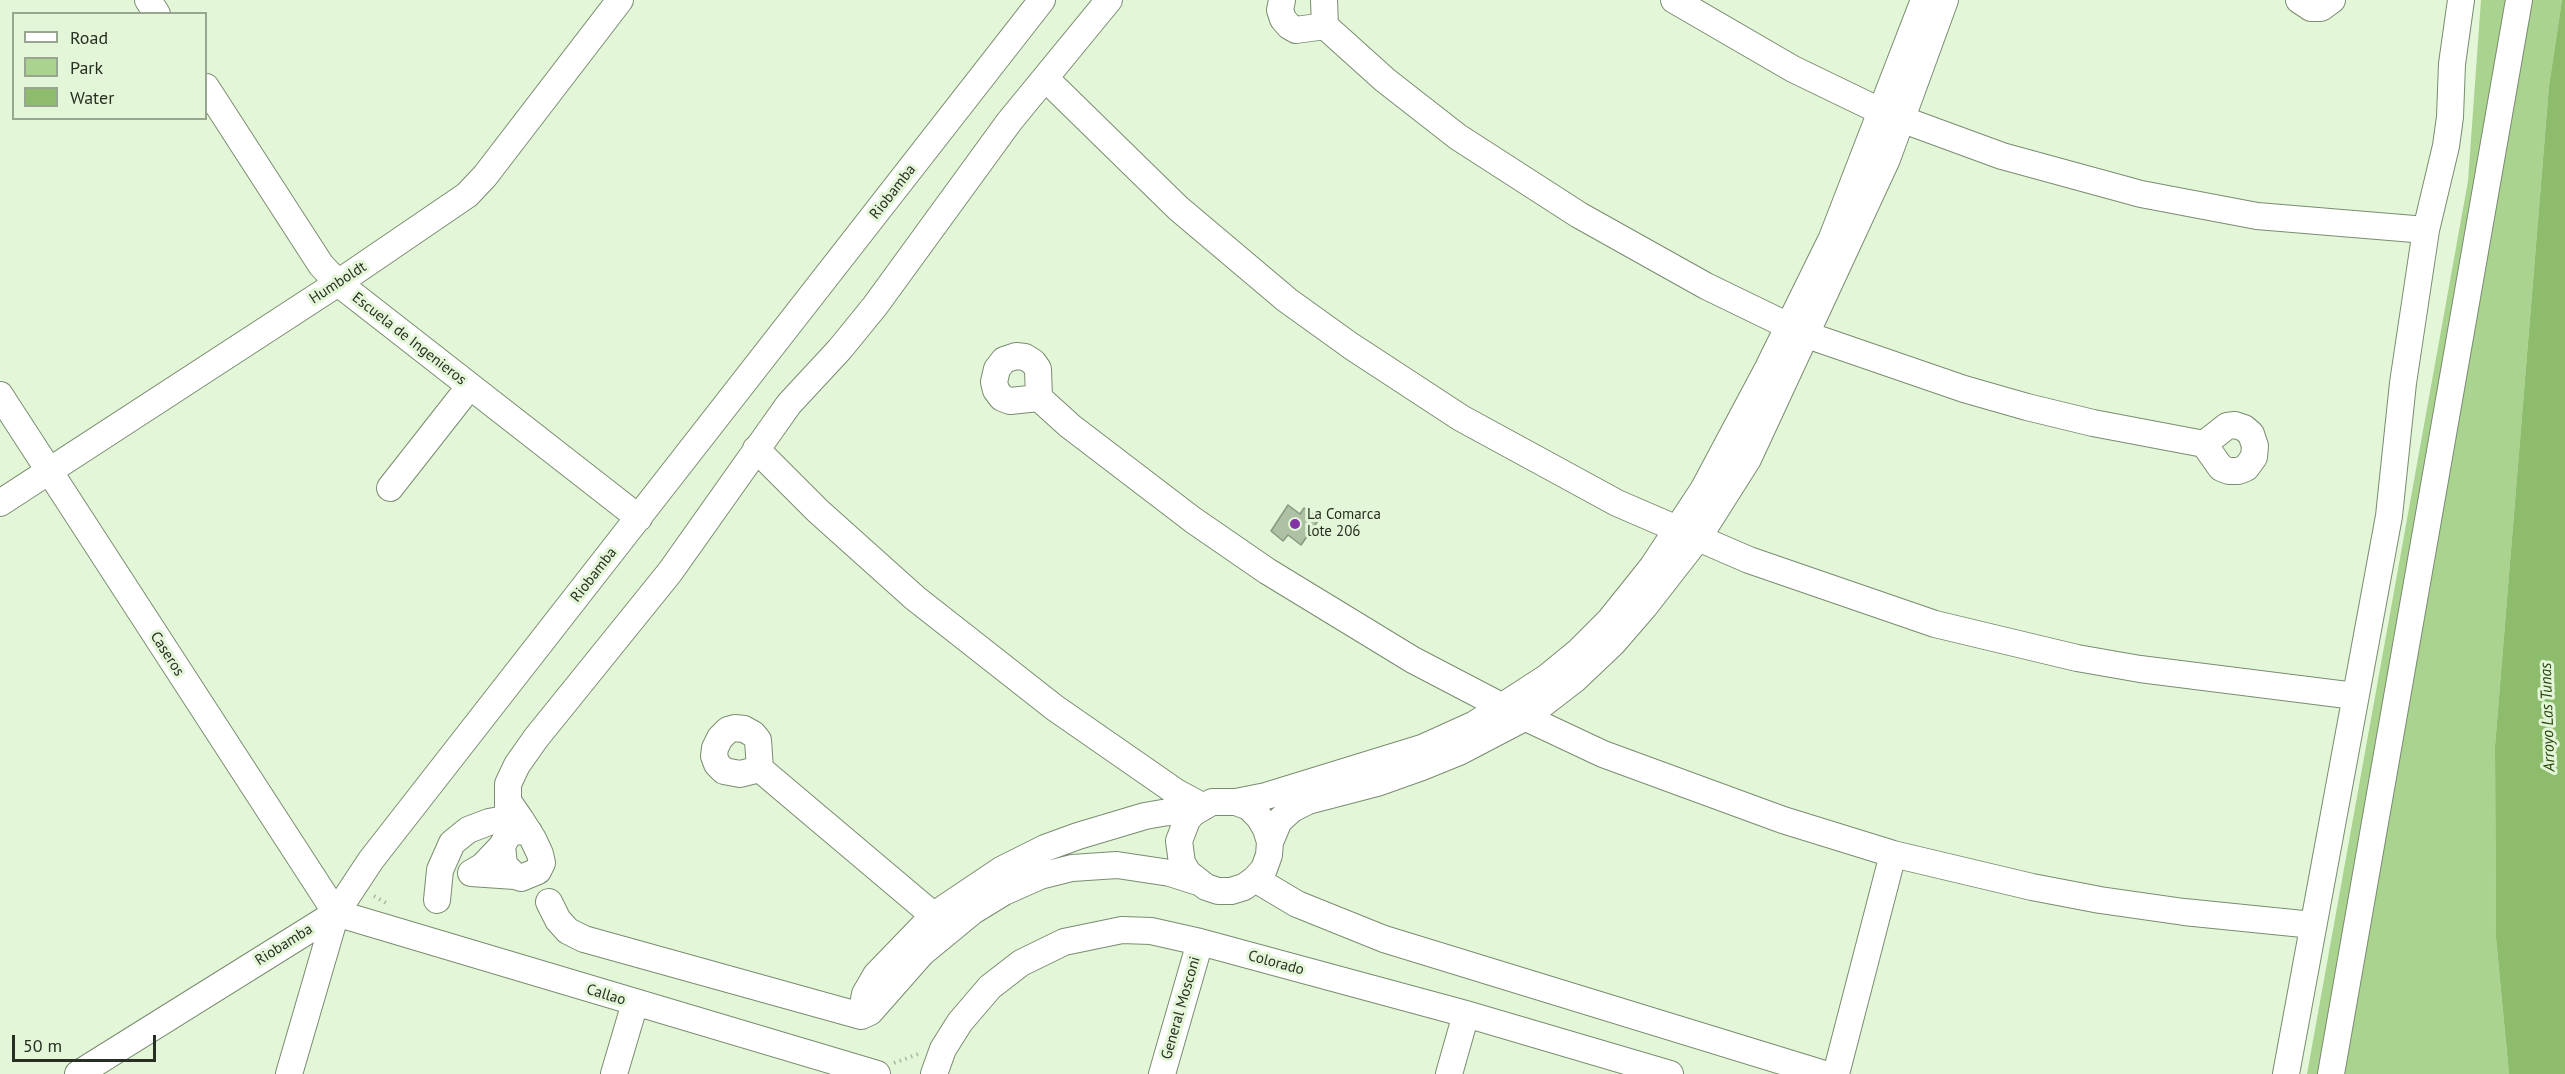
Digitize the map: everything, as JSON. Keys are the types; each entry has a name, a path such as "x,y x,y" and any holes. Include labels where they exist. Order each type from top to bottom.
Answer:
{"street":[{"name":"Humboldt","path":"0,503 338,283 467,195 620,0"},
{"name":"Riobamba","path":"78,1074 336,913 370,860 1042,0"},
{"path":"1109,0 1009,122 875,306 840,349 789,404 670,572 517,765 508,784 511,827 504,865 526,873 549,902 558,920 568,931 584,939 861,1016 865,994 876,975 942,922 1001,870 1045,848 1145,816 1198,810 1224,800 1249,807 1259,817 1270,842"},
{"path":"1282,0 1280,10 1282,19 1289,26 1296,30 1325,26"},
{"path":"1324,0 1325,26 1385,80 1458,137 1647,255 1797,331 1905,369 2027,407 2204,444"},
{"path":"1674,0 1793,69 1891,116 2002,156 2141,194 2256,216 2426,230"},
{"path":"942,922 973,911 1004,892 1040,876 1072,868 1117,865 1162,871 1218,891 1231,891 1244,887 1264,868 1269,855 1270,842 1279,821 1292,809 1308,801 1377,783 1459,752 1514,712 1574,680 1613,643 1645,606 1688,533 1748,459 1797,331 1887,159 1891,116 1924,0"},
{"path":"1891,116 1945,0"},
{"path":"2299,0 2311,8 2321,8 2332,0"},
{"path":"2286,1074 2389,516 2403,383 2426,230 2446,146 2452,64 2461,0"},
{"path":"2331,1074 2519,0"},
{"path":"1045,78 1178,208 1287,300 1351,346 1452,412 1525,455 1617,502 1749,560 1935,624 2077,658 2140,669 2355,696"},
{"name":"Escuela de Ingenieros","path":"207,89 321,265 338,283 639,518"},
{"path":"390,488 470,386"},
{"name":"Caseros","path":"0,395 336,913"},
{"path":"1039,398 1070,426 1141,481 1267,571 1413,660 1514,712 1603,754 1690,788 1782,820 1893,854 2032,887 2100,900 2184,912 2313,925"},
{"path":"756,449 818,512 915,598 1055,708 1176,792 1198,810"},
{"path":"1236,802 1276,793 1422,748 1475,724 1514,712"},
{"path":"760,769 942,922"},
{"path":"1195,881 1182,863 1179,852 1182,830 1198,810"},
{"path":"423,939 437,900 440,870 452,843 478,826 511,827 540,854 526,873"},
{"path":"437,900 449,886 489,861 511,827"},
{"path":"1836,1074 1893,854"},
{"path":"471,873 526,873"},
{"path":"1255,879 1297,904 1384,939 1824,1074"},
{"path":"289,1074 336,913"},
{"name":"Callao","path":"336,913 877,1074"},
{"name":"Colorado","path":"934,1074 943,1049 960,1022 990,987 1021,963 1064,942 1122,930 1151,931 1200,942 1466,1014 1670,1074"},
{"name":"General Mosconi","path":"1162,1074 1200,942"},
{"path":"614,1074 635,1003"},
{"path":"1449,1074 1466,1014"}],"green space":[{"path":"2481,0 2562,0 2549,86 2495,746 2496,938 2509,1074 2307,1074 2468,181"}],"water":[{"name":"Arroyo Las Tunas","path":"2562,0 2565,0 2565,1074 2509,1074 2496,938 2495,746 2549,86"}],"building":[{"name":"La Comarca lote 206","path":"1288,505 1300,514 1304,508 1320,518 1301,545 1288,535 1283,541 1271,531"}],"place":[{"name":"La Comarca lote 206","path":"1295,524"}]}
